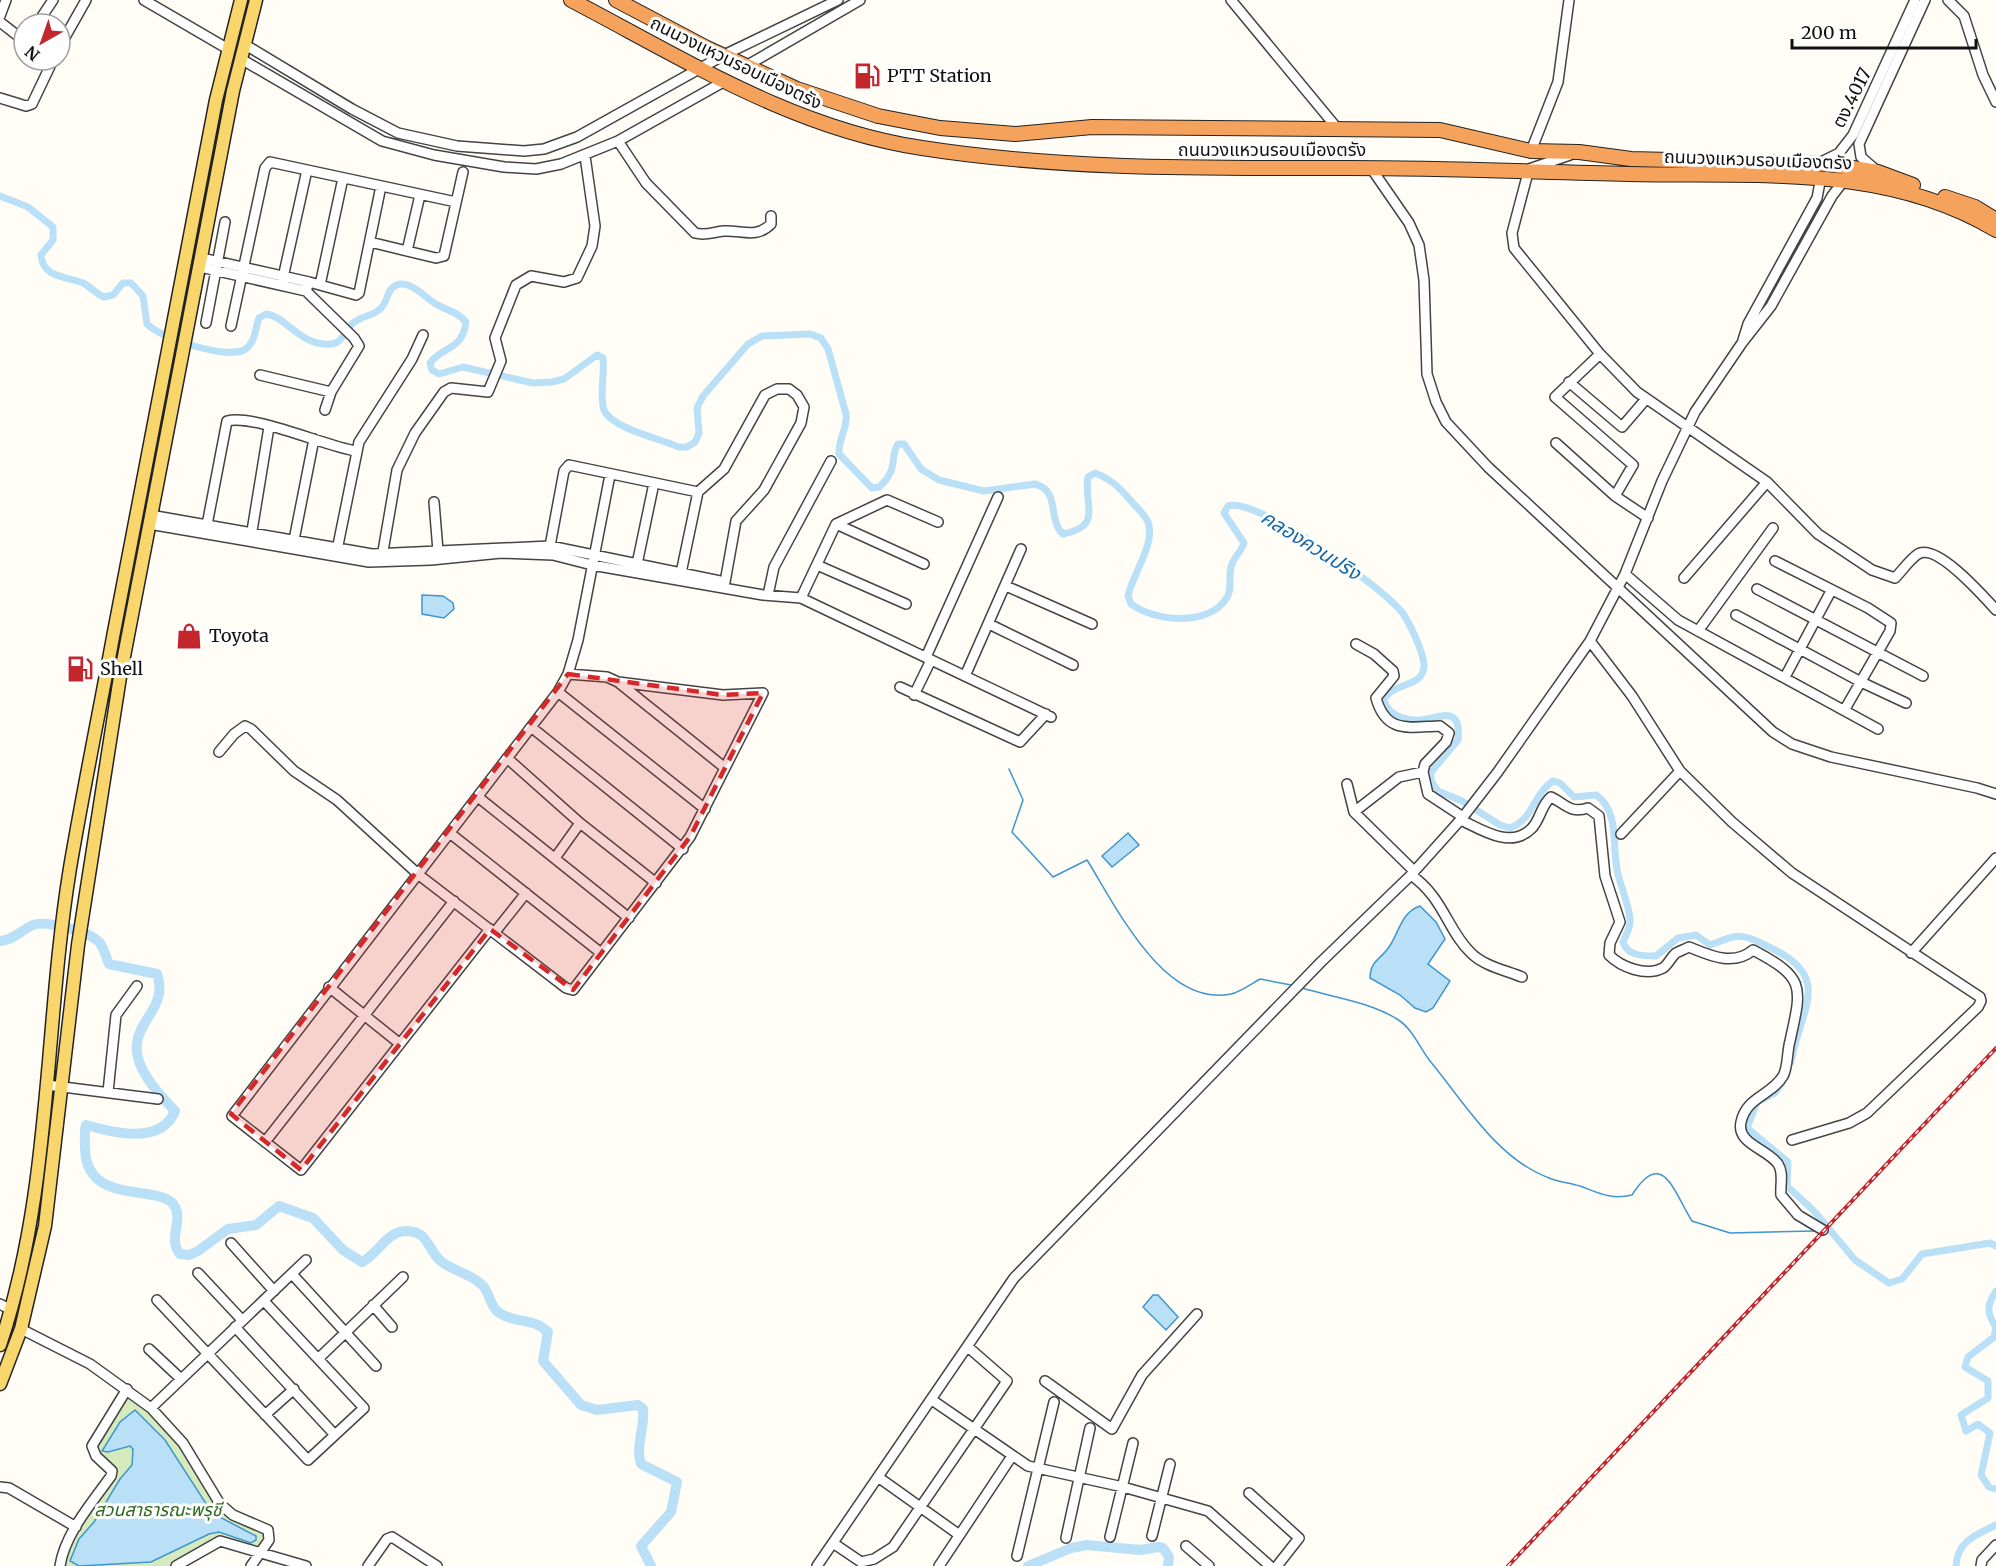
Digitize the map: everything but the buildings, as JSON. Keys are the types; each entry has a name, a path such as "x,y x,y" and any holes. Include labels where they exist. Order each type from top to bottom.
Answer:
{"highway":[{"name":"ถนนวงแหวนรอบเมืองตรัง","path":"571,0 777,107 824,125 876,140 925,149 1176,168 1878,172 1975,207 1996,220"},
{"name":"ถนนวงแหวนรอบเมืองตรัง","path":"616,0 746,66 797,89 878,116 940,128 1015,134 1092,127 1440,130 1531,151 1579,152 1631,159 1819,171 1845,179 1908,191 1980,220 1996,230"}],"main road":[{"path":"0,1345 6,1307 31,1223 60,941 91,749 173,319 228,49 241,0"},
{"path":"0,1384 21,1329 45,1226 78,945 120,677 244,44 256,0"},
{"path":"228,49 244,44"},
{"path":"228,49 241,59"}],"street":[{"path":"0,16 6,0"},
{"path":"72,25 86,0"},
{"path":"144,0 228,49"},
{"path":"244,44 352,109 398,133 491,150 524,151 559,145 703,69 724,55 838,0"},
{"path":"746,66 860,0"},
{"path":"1231,0 1337,128"},
{"path":"1531,151 1558,82 1569,0"},
{"name":"ตง.4017","path":"1819,171 1839,153 1853,135 1915,0"},
{"name":"ตง.4017","path":"1878,172 1861,157 1859,144 1925,0"},
{"path":"1948,0 1964,16 1983,75 1996,102"},
{"path":"0,22 12,31"},
{"path":"241,59 362,131 406,149 504,167 536,169 585,156 618,141 725,81"},
{"path":"0,98 26,106 32,104 47,72"},
{"path":"618,141 646,183 695,233 703,236 725,231 750,234 767,228 771,224 771,216"},
{"path":"1579,152 1529,169 1512,233 1514,248 1600,354 1646,399 1767,482 1818,534 1872,570 1895,578 1918,553 1928,552 1940,558 1973,585 1996,610"},
{"path":"382,559 397,470 415,433 444,392 451,388 488,392 492,388 501,361 495,338 516,285 531,276 564,282 577,278 592,246 595,226 585,156"},
{"path":"231,326 268,164 275,163 456,202"},
{"path":"1371,168 1409,223 1419,245 1424,280 1427,374 1436,402 1446,422 1488,467 1773,732 1792,744 1831,757 1996,794"},
{"path":"282,281 307,170"},
{"path":"1742,343 1748,324 1817,198 1821,187 1819,171"},
{"path":"370,242 436,258 444,256 463,172"},
{"path":"320,285 343,178"},
{"path":"817,1566 1014,1278 1292,992 1412,873 1463,818 1590,641 1625,574 1695,412 1742,343 1772,306 1832,195 1845,179"},
{"path":"201,262 308,287 320,285 356,295 359,293 381,186"},
{"path":"407,251 420,195"},
{"path":"206,323 225,222"},
{"path":"308,287 358,342 358,350 331,392 325,410"},
{"path":"337,553 356,452 368,425 412,359 423,335"},
{"path":"1600,354 1555,397 1633,465 1615,496"},
{"path":"260,375 331,392"},
{"path":"1569,382 1622,427 1646,399"},
{"path":"681,573 698,492 723,469 765,395 777,389 789,389 797,394 804,407 801,423 764,490 736,520 725,582"},
{"path":"206,529 227,422 269,427 356,452"},
{"path":"251,537 269,427"},
{"path":"293,545 314,439"},
{"path":"1556,443 1615,496 1648,518"},
{"path":"772,594 774,567 831,461"},
{"path":"550,546 566,468 569,465 698,492"},
{"path":"526,893 399,1043 301,1170 231,1114 451,834 558,692 568,674 579,640 610,475"},
{"path":"1684,578 1767,482"},
{"path":"637,564 654,483"},
{"path":"914,695 998,497"},
{"path":"801,598 836,524 887,500 938,522"},
{"path":"434,502 438,551"},
{"path":"149,520 382,559 528,553 637,564 772,594"},
{"path":"836,524 924,564"},
{"path":"1698,631 1773,528"},
{"path":"382,559 438,551 550,546 593,560 801,598 1048,715 1020,742 900,687"},
{"path":"965,676 1021,549"},
{"path":"1775,561 1868,608 1891,623 1890,632 1845,709"},
{"path":"817,565 906,604"},
{"path":"1625,574 1678,620 1878,729"},
{"path":"1006,586 1092,624"},
{"path":"1757,589 1923,676"},
{"path":"1785,677 1831,591"},
{"path":"1736,615 1799,650 1906,703"},
{"path":"989,624 1073,665"},
{"path":"1590,641 1632,696 1680,771 1732,822 1792,873 1975,993 1981,1002 1866,1113 1850,1123 1792,1140"},
{"path":"1356,644 1374,654 1394,671 1394,676 1376,698 1380,713 1385,718 1392,724 1406,727 1440,726 1449,733 1446,742 1425,764 1423,772 1428,794 1491,836 1510,838 1531,829 1551,797 1568,810 1579,811 1588,808 1599,816 1605,876 1620,922 1610,943 1609,955 1615,961 1636,970 1649,971 1664,968 1675,954 1689,947 1722,960 1748,954 1753,950 1778,963 1794,978 1799,995 1785,1074 1775,1087 1749,1104 1741,1122 1741,1130 1748,1142 1778,1163 1782,1174 1781,1195 1798,1215 1823,1230"},
{"path":"568,674 607,676 618,682 725,768"},
{"path":"219,752 234,734 245,726 251,729 294,771 337,800 419,874 566,988 573,990 683,849 763,693 723,695 618,682"},
{"path":"558,692 705,809"},
{"path":"531,728 683,849"},
{"path":"507,758 580,824 656,883"},
{"path":"1622,834 1680,771"},
{"path":"1354,812 1399,777 1423,772"},
{"path":"1347,784 1354,812 1436,898 1471,954 1485,963 1522,977"},
{"path":"478,797 629,918"},
{"path":"555,858 580,824"},
{"path":"451,834 601,953"},
{"path":"1911,953 1996,858"},
{"path":"265,1142 454,901"},
{"path":"108,1092 116,1015 137,986"},
{"path":"329,987 399,1043"},
{"path":"47,1085 158,1099"},
{"path":"231,1243 274,1291"},
{"path":"152,1408 306,1260"},
{"path":"198,1273 294,1389 336,1435"},
{"path":"292,1274 376,1366"},
{"path":"319,1358 403,1277"},
{"path":"157,1300 308,1460 364,1408 264,1300"},
{"path":"373,1305 392,1327"},
{"path":"1045,1381 1112,1429 1142,1375 1197,1314"},
{"path":"21,1329 90,1364 152,1408 183,1443 220,1504 233,1515 268,1530 269,1540 251,1566"},
{"path":"833,1543 861,1562 874,1559 893,1547 922,1508 1007,1381 968,1347"},
{"path":"149,1349 181,1379"},
{"path":"60,1566 62,1555 76,1527 111,1476 112,1471 96,1456 93,1446 127,1389"},
{"path":"265,1415 294,1389"},
{"path":"932,1400 1028,1466 1123,1487 1208,1511 1270,1566"},
{"path":"1017,1556 1054,1402"},
{"path":"1066,1538 1081,1478 1090,1428"},
{"path":"1110,1537 1133,1443"},
{"path":"939,1566 958,1534 1012,1456"},
{"path":"1152,1536 1170,1464"},
{"path":"878,1477 958,1534"},
{"path":"0,1487 9,1488 76,1527"},
{"path":"1249,1493 1299,1538 1277,1566"},
{"path":"368,1566 387,1539 392,1537 437,1566"},
{"path":"176,1566 220,1541 295,1565 306,1566"},
{"path":"1981,1566 1982,1560 1996,1545"},
{"path":"1186,1546 1209,1566"}],"highlighted area":[{"path":"568,674 723,695 763,693 690,837 573,990 490,929 301,1170 231,1114"}],"green space":[{"name":"สวนสาธารณะพรุชี","path":"127,1389 183,1443 220,1504 268,1530 260,1554 220,1541 176,1566 60,1566 62,1555 111,1476 92,1446"}],"water":[{"path":"422,595 443,596 453,603 454,609 444,618 422,614"},
{"path":"1128,833 1139,845 1112,867 1102,856"},
{"path":"1420,906 1436,922 1445,939 1428,964 1450,981 1433,1008 1426,1012 1415,1008 1400,995 1370,978 1374,964 1389,947 1404,918"},
{"path":"1153,1295 1158,1295 1178,1317 1166,1330 1143,1307"},
{"name":"สวนสาธารณะพรุชี","path":"135,1410 165,1440 212,1513 256,1536 256,1540 251,1543 219,1532 209,1534 151,1562 79,1566 70,1561 79,1539 94,1522 120,1479 132,1465 133,1449 130,1446 108,1452 102,1451 120,1422"}],"waterway":[{"name":"คลองควนปริง","path":"0,196 28,207 53,227 53,240 41,255 46,269 51,273 83,283 104,297 113,295 123,283 131,283 143,296 147,324 166,336 212,350 239,352 250,345 259,318 266,314 281,320 311,341 331,344 341,339 353,323 375,313 385,303 392,288 403,284 415,288 466,322 457,343 435,357 430,363 432,370 439,374 463,367 533,383 552,382 564,379 597,355 603,358 603,404 608,416 626,428 679,447 687,447 695,442 699,433 697,408 703,396 748,344 762,336 810,334 821,338 828,349 846,414 839,454 872,488 879,487 890,474 895,449 898,444 904,444 921,469 939,480 984,491 1035,484 1043,488 1051,499 1058,528 1063,534 1084,526 1088,520 1088,477 1095,473 1101,475 1120,489 1142,513 1150,528 1147,547 1128,596 1131,604 1153,614 1166,617 1194,617 1217,608 1228,595 1231,567 1244,543 1224,513 1228,506 1243,507 1264,515 1290,528 1344,564 1388,598 1403,614 1421,652 1423,672 1419,678 1394,690 1384,700 1390,711 1407,719 1421,720 1441,716 1451,716 1455,719 1458,740 1431,772 1431,781 1438,791 1462,801 1500,825 1510,828 1524,819 1546,786 1553,781 1560,783 1574,797 1596,795 1604,802 1612,821 1616,864 1630,915 1630,926 1623,942 1628,950 1641,955 1656,956 1678,938 1696,935 1710,945 1740,936 1771,948 1790,959 1802,971 1807,983 1808,996 1791,1062"},
{"path":"1009,769 1023,800 1012,832 1053,877 1087,860 1128,926 1145,950 1164,970 1184,985 1207,994 1231,994 1260,979 1291,985"},
{"path":"0,941 13,937 33,925 57,926 94,938 102,947 109,964 157,974 159,994 139,1034 137,1052 143,1071 175,1111 168,1122 159,1129 136,1134 86,1125 85,1148 88,1166 97,1179 109,1186 166,1199 174,1205 177,1211 175,1242 180,1254 189,1255 198,1251 228,1229 256,1225 279,1206 313,1218 343,1250 362,1262 399,1232 420,1234 437,1258 482,1285 498,1312 511,1318 536,1324 548,1332 543,1361 581,1405 597,1410 638,1405 643,1409 639,1450 641,1464 677,1482 671,1512 641,1546 651,1566"},
{"path":"1302,988 1375,1008 1403,1023 1483,1128 1513,1157 1530,1169 1553,1179 1618,1197 1632,1195 1652,1174 1660,1174 1667,1179 1692,1221 1730,1233 1814,1231"},
{"name":"คลองควนปริง","path":"1782,1083 1775,1093 1757,1102 1747,1128 1788,1162 1787,1186 1814,1211 1855,1260 1889,1283 1902,1279 1922,1254 1990,1243 1996,1246"},
{"name":"คลองควนปริง","path":"1996,1291 1989,1309 1996,1328 1994,1337 1968,1357 1965,1367 1988,1381 1988,1398 1961,1415 1966,1431 1978,1424 1990,1433 1981,1475 1989,1487 1996,1489"},
{"name":"คลองควนปริง","path":"1956,1566 1957,1557 1964,1545 1975,1536 1996,1525"},
{"path":"1028,1566 1071,1548 1087,1545 1140,1550 1163,1548 1169,1557 1168,1566"}],"railway":[{"path":"1508,1566 1996,1048"}],"place":[{"name":"PTT Station","path":"867,76"},
{"name":"Toyota","path":"189,636"},
{"name":"Shell","path":"80,669"}]}
